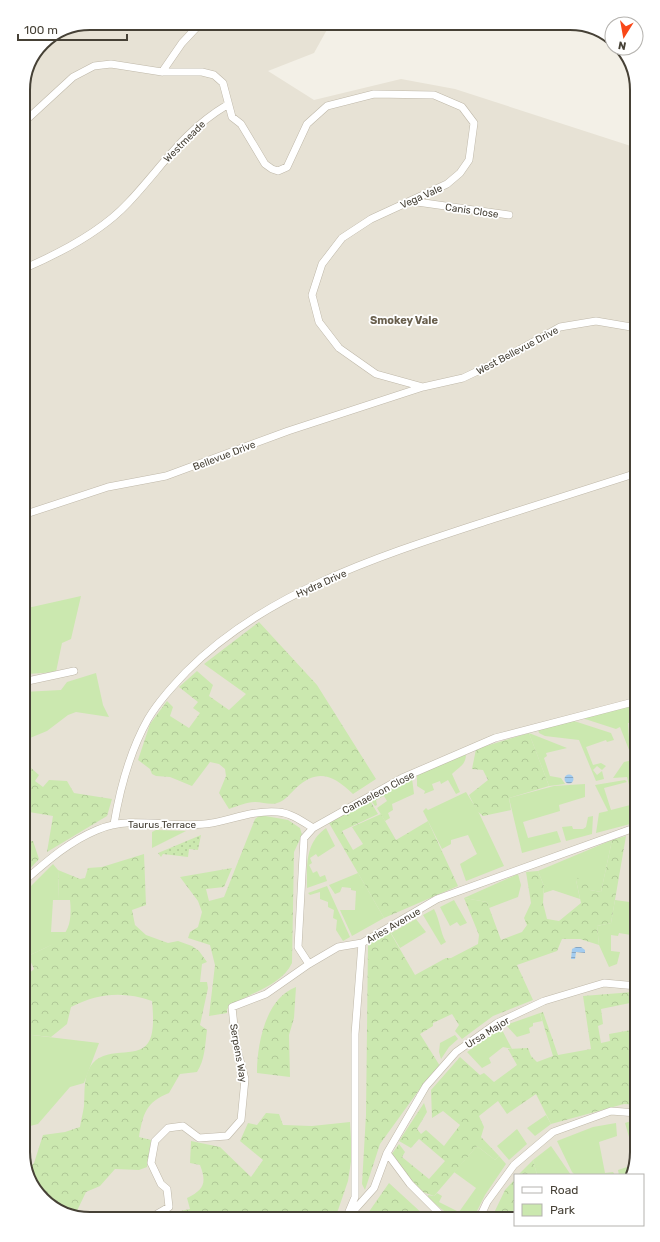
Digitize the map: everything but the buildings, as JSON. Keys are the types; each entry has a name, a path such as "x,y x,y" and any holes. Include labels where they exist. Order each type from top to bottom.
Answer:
{"street":[{"path":"162,72 182,43 194,30"},
{"path":"30,116 73,77 94,66 111,64 162,72 202,72 214,75 223,83 228,105"},
{"name":"Vega Vale","path":"228,105 232,117 241,124 265,164 278,171 287,167 307,124 326,106 374,94 434,95 454,102 462,107 474,122 469,160 460,173 448,184 371,219 342,238 322,264 312,295 319,322 340,348 376,374 423,387"},
{"name":"Westmeade","path":"30,266 42,261 75,242 112,218 128,203 191,130 209,116 228,105"},
{"name":"Canis Close","path":"410,201 509,215"},
{"name":"West Bellevue Drive","path":"423,387 462,378 501,360 560,327 596,321 630,327"},
{"name":"Bellevue Drive","path":"30,513 108,486 166,476 288,431 423,387"},
{"name":"Hydra Drive","path":"114,824 118,798 134,748 148,718 169,690 199,659 228,635 269,608 326,580 434,538 630,475"},
{"path":"30,680 74,671"},
{"name":"Camaeleon Close","path":"313,828 402,778 495,738 630,703"},
{"name":"Taurus Terrace","path":"30,876 56,853 97,830 114,824 189,826 211,824 258,813 278,812 299,818 313,828"},
{"path":"313,828 304,838 298,947 309,964 338,947 362,943"},
{"name":"Aries Avenue","path":"349,1212 355,1197 355,1034 362,943 437,899 630,830"},
{"name":"Serpens Way","path":"160,1212 169,1207 167,1189 161,1184 151,1163 155,1141 168,1128 183,1126 199,1138 227,1136 241,1120 245,1079 236,1045 232,1007 266,994 309,964"},
{"name":"Ursa Major","path":"352,1212 374,1188 387,1153 426,1086 456,1052 497,1023 544,1001 604,983 630,985"},
{"path":"482,1212 487,1202 514,1165 553,1132 611,1111 630,1112"},
{"path":"387,1153 410,1184 438,1212"}],"shaded area":[{"path":"327,30 314,53 268,71 314,100 401,79 455,89 630,146 630,1152 628,1168 625,1174 514,1174 514,1212 78,1211 53,1200 42,1189 31,1164 30,1152 30,86 32,74 42,53 50,45 60,38 78,31"}],"green space":[{"path":"81,596 71,639 62,643 56,672 30,674 30,607"},
{"path":"259,622 317,685 376,779 353,794 346,787 332,778 318,776 304,782 280,802 271,804 252,802 229,809 219,793 226,776 225,769 219,764 210,762 192,786 170,777 156,776 152,774 150,769 138,760 150,724 167,701 173,707 170,716 189,728 200,713 193,708 198,702 179,687 197,671 213,685 209,696 229,710 246,694 204,664"},
{"path":"96,673 103,705 109,717 76,712 68,715 47,731 30,738 30,692 61,690 67,682"},
{"path":"630,705 630,723 628,723 630,752 620,727 616,729 582,718"},
{"path":"571,720 611,733 614,740 607,742 606,740 586,747 593,765 601,763 606,766 602,770 597,766 593,770 597,775 602,771 604,779 596,781 579,740 545,736 539,733 538,729"},
{"path":"529,733 567,748 546,753 547,756 544,758 550,776 561,778 565,784 549,786"},
{"path":"529,733 549,786 509,798 511,810 483,816 477,811 469,795 488,780 483,770 472,769 476,749"},
{"path":"466,754 465,761 452,774 460,792 456,794 448,780 441,784 440,781 432,784 434,790 424,794 425,791 417,786 417,775"},
{"path":"630,761 630,789 627,777 613,778 624,762"},
{"path":"30,767 39,775 35,781 43,787 49,780 67,781 74,793 112,799 107,816 47,852 53,816 30,812"},
{"path":"412,778 414,794 392,804 393,810 388,813 390,818 385,821 377,808 387,801 384,796 376,800 377,805 375,806 370,799"},
{"path":"625,780 627,782 604,788 611,810 630,805 630,824 596,833 599,813 608,811 595,785"},
{"path":"585,784 585,797 559,805 560,811 523,822 528,838 557,831 561,842 522,853 509,798 554,786"},
{"path":"466,792 479,813 504,866 466,881 460,864 477,854 468,835 451,840 451,844 442,849 423,811 426,808 428,810"},
{"path":"369,799 378,814 342,831 353,850 363,844 352,827 381,814 396,840 428,821 458,886 384,918 329,823"},
{"path":"260,815 288,820 300,828 302,835 294,852 292,963 280,978 235,1003 227,1009 227,1013 209,1016 215,965 210,945 188,938 190,932 198,927 202,912 198,901 180,877 232,868 224,887 206,889 209,901 224,897 255,819"},
{"path":"593,816 592,834 566,841 562,827 572,826 573,829 583,829 586,827 588,817"},
{"path":"326,828 335,846 318,857 316,854 310,858 312,863 309,865 313,873 317,871 320,877 325,875 327,881 307,888 307,863 311,848 314,840"},
{"path":"156,830 186,831 152,848 152,832"},
{"path":"201,835 198,850 189,849 188,857 163,854 161,857 158,853"},
{"path":"626,836 611,923 597,926 599,945 580,939 562,939 557,951 517,965 533,1000 493,1016 462,1039 455,1031 459,1025 452,1014 433,1023 433,1026 420,1034 440,1066 419,1090 380,1144 365,1190 362,1184 366,1115 368,942 390,932 415,975 446,958 451,958 478,944 479,935 464,898 487,902 501,940 522,932 527,925 524,918 531,903 526,872 538,871 544,886 543,903 547,919 559,921 581,903 576,880 581,874 590,890 601,892 612,840"},
{"path":"612,840 601,892 590,890 576,880 580,899 553,890 544,893 544,886 538,871"},
{"path":"30,841 33,841 39,859 30,869"},
{"path":"144,854 146,905 132,910 135,925 146,935 168,943 178,941 192,946 199,951 207,962 202,964 200,982 207,982 208,988 200,1025 207,1030 202,1062 197,1072 180,1074 169,1093 155,1100 144,1115 139,1137 151,1140 147,1167 139,1170 115,1169 100,1186 86,1192 77,1211 53,1200 42,1189 32,1165 34,1163 43,1135 65,1132 80,1127 84,1106 86,1077 90,1067 96,1060 103,1056 136,1051 143,1048 148,1043 153,1028 152,1001 121,995 101,996 81,1002 71,1007 67,1024 51,1037 30,1035 30,973 34,969 30,960 30,955 56,942 62,937 69,923 71,913 70,900 59,900 58,870 80,879 85,878 88,868 102,867"},
{"path":"53,864 58,870 59,900 53,900 51,932 67,932 60,941 30,955 30,887"},
{"path":"358,873 384,918 352,936 340,910 355,910 356,891 351,890 351,888 342,887 340,892 335,894 329,885"},
{"path":"518,874 521,885 518,897 489,908 487,902 464,898"},
{"path":"327,886 350,937 343,941 336,930 337,920 333,918 334,910 328,907 328,902 320,899 320,892 310,895 308,893"},
{"path":"454,900 467,923 460,926 457,922 450,926 440,907"},
{"path":"615,900 630,902 630,935 619,933 618,936 611,935 611,951 620,952 617,964 609,967 599,945 597,926 611,923"},
{"path":"434,909 446,942 441,945 423,915"},
{"path":"416,919 426,932 400,948 391,933"},
{"path":"296,987 294,1018 289,1035 290,1077 257,1073 257,1061 261,1036 270,1011 277,1001"},
{"path":"630,992 630,1003 601,1009 603,1024 598,1026 601,1043 610,1041 609,1034 630,1030 630,1104 624,1104 551,1124 536,1094 507,1114 498,1101 479,1116 484,1127 481,1137 499,1156 495,1160 477,1146 434,1196 420,1191 391,1155 399,1144 405,1152 402,1157 429,1179 445,1161 419,1139 411,1148 399,1141 424,1103 427,1112 417,1129 421,1134 426,1130 444,1146 460,1125 443,1111 432,1118 431,1090 460,1057 480,1075 484,1073 494,1082 517,1065 508,1049 528,1048 531,1056 537,1062 553,1056 540,1013 543,1012 558,1055 591,1049 583,996"},
{"path":"540,1013 542,1021 533,1023 533,1026 529,1028 530,1033 517,1037 506,1025"},
{"path":"501,1028 512,1049 503,1047 489,1058 491,1063 482,1068 467,1052"},
{"path":"30,1035 99,1043 84,1083 70,1087 38,1124 30,1126"},
{"path":"455,1035 458,1039 449,1047 441,1059 439,1052 440,1043"},
{"path":"266,1113 279,1114 283,1125 312,1126 350,1122 352,1155 348,1181 337,1212 176,1212 190,1209 187,1198 200,1189 203,1181 200,1165 190,1163 191,1141 220,1147 251,1177 263,1160 240,1141 248,1123 257,1125"},
{"path":"546,1115 551,1124 535,1136 527,1128"},
{"path":"630,1121 630,1140 625,1123"},
{"path":"616,1123 617,1136 599,1142 605,1173 613,1172 614,1174 574,1174 557,1141 593,1127"},
{"path":"517,1129 527,1144 509,1160 497,1146"},
{"path":"477,1146 495,1160 499,1156 506,1164 485,1195 476,1212 459,1212 476,1188 454,1172"},
{"path":"551,1146 570,1174 537,1174 533,1160"},
{"path":"533,1160 537,1174 519,1174"},
{"path":"628,1167 625,1174 619,1174 618,1170"},
{"path":"514,1180 514,1212 494,1212 505,1190"},
{"path":"389,1183 421,1212 369,1212"},
{"path":"437,1193 442,1196 439,1202 459,1212 445,1212 428,1198 428,1195 434,1196"}],"water":[{"path":"569,774 574,779 569,784 564,779"},
{"path":"581,947 585,950 585,953 576,952 575,959 571,959 572,949"}],"district":[{"name":"Smokey Vale","path":"404,320"}]}
